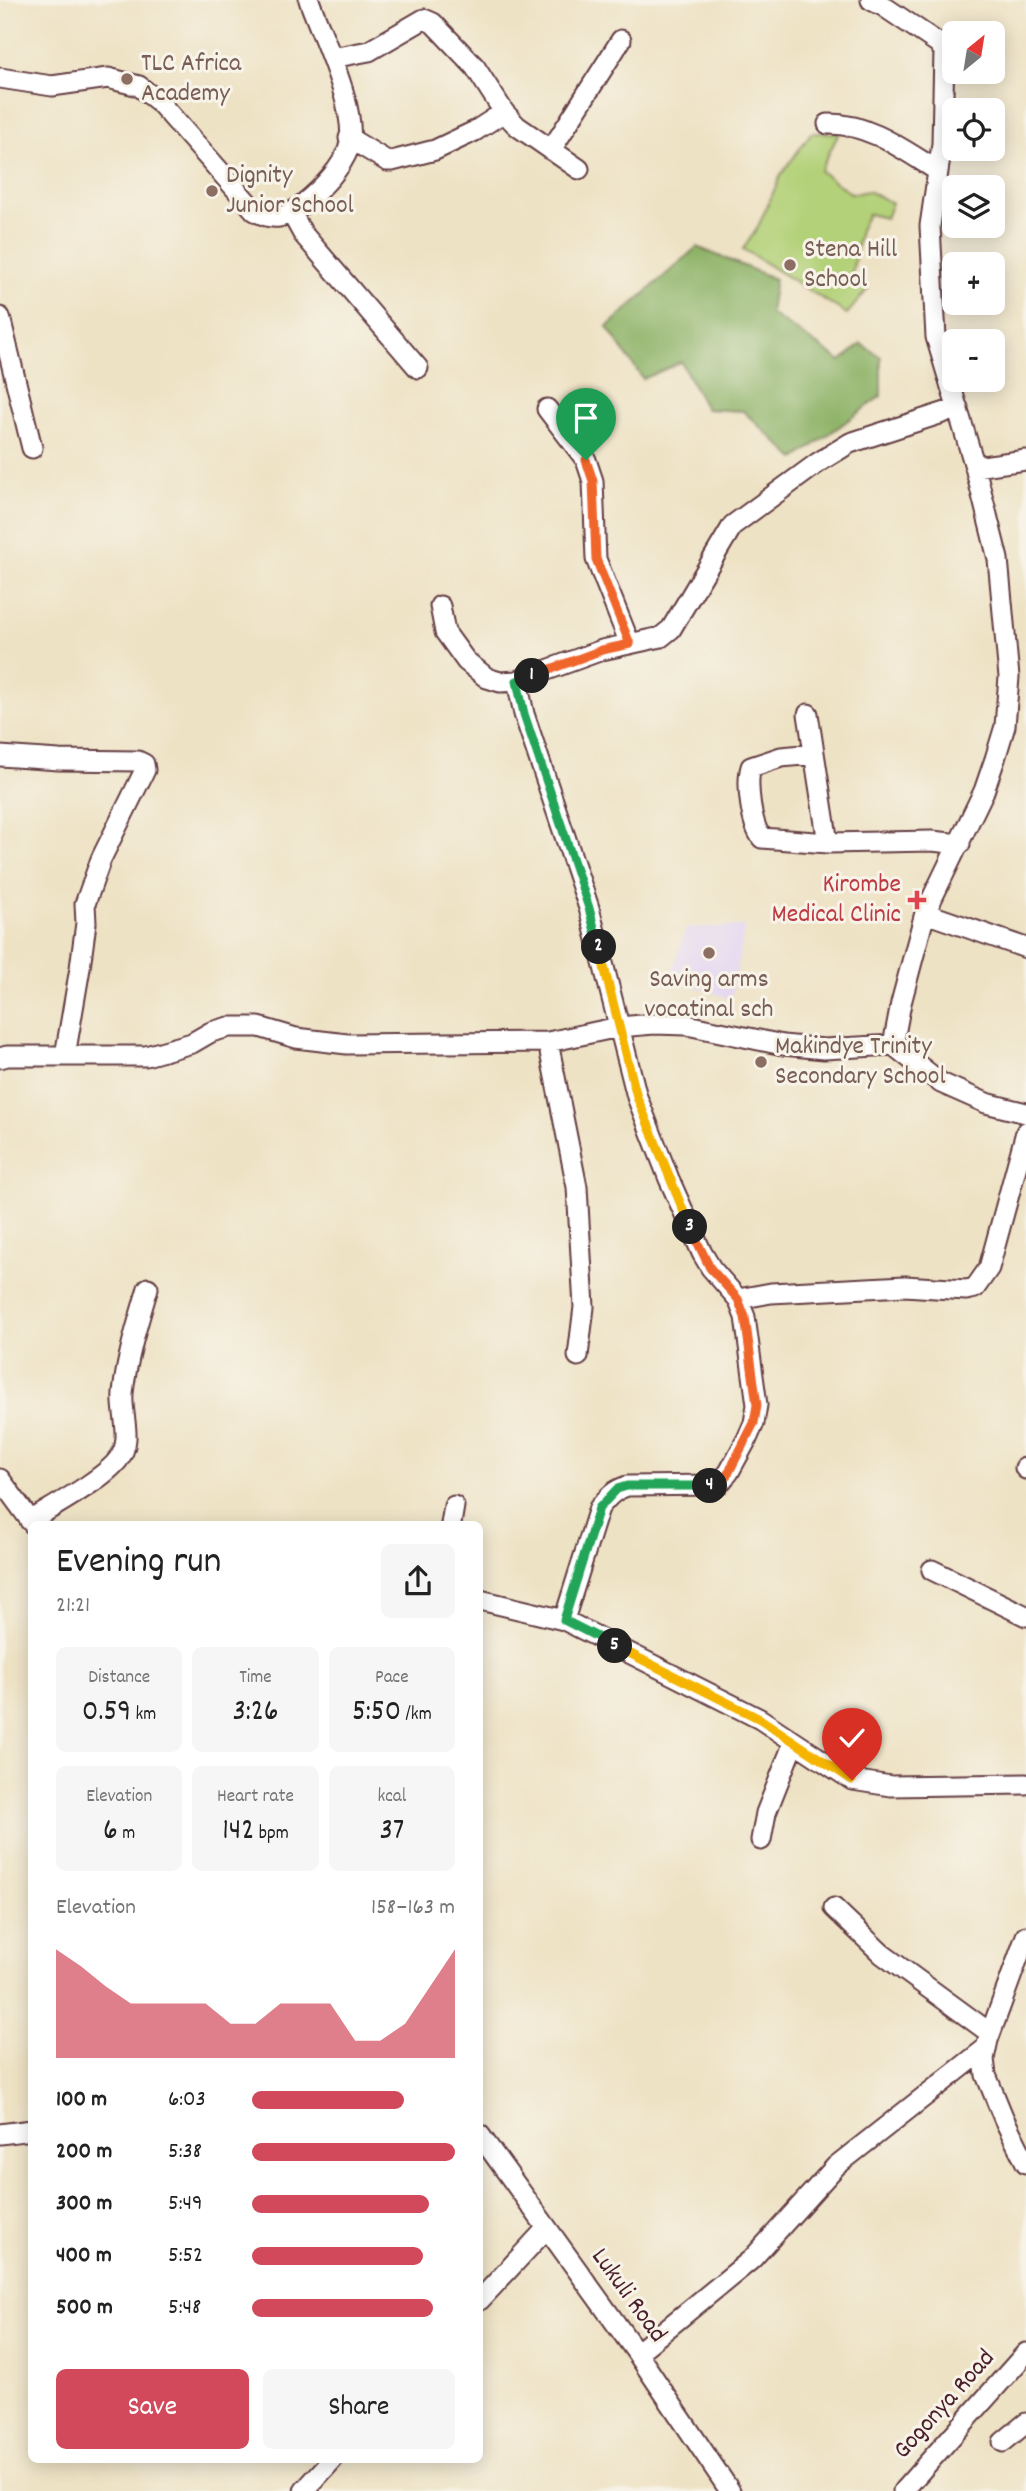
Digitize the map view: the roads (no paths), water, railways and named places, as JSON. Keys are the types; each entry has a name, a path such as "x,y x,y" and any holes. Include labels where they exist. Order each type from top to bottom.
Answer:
{"street":[{"path":"0,78 52,86 108,78 139,86 159,102 255,211 265,217 277,218 292,214 322,188 348,149 349,119 332,58 309,0"},
{"path":"871,0 937,43 944,51 942,144 930,226 936,337 975,467 998,559 1009,677 1005,726 984,791 925,913 901,1003 893,1045"},
{"path":"332,58 369,51 424,19 433,23 475,67 504,113 517,126 579,169"},
{"path":"551,150 621,40"},
{"path":"349,138 387,161 393,161 435,150 475,131 504,113"},
{"path":"828,124 846,123 881,138 938,171"},
{"path":"292,214 311,243 418,368"},
{"path":"0,317 32,448"},
{"path":"440,606 445,632 466,661 487,678 500,682 517,681 602,650 661,637 670,629 733,525 819,462 850,443 958,408"},
{"path":"547,409 586,460 593,481 596,559 630,644"},
{"path":"975,467 1026,460"},
{"path":"517,681 524,714 589,908 637,1097 702,1253 710,1268 738,1299 745,1317 757,1405 754,1423 729,1472 718,1485 627,1486 617,1489 609,1496 599,1508 564,1620"},
{"path":"808,714 828,843"},
{"path":"814,754 782,757 751,767 748,776 751,802 756,832 762,838 828,843 932,841 960,844"},
{"path":"0,756 59,761 138,761 144,764 145,770 101,859 85,904 86,923 65,1056"},
{"path":"925,913 1026,948"},
{"path":"0,1058 146,1056 192,1043 211,1032 229,1027 259,1027 296,1038 347,1044 548,1042 619,1027 687,1025 783,1045 824,1049 893,1045 941,1083 986,1103 1026,1113"},
{"path":"548,1042 577,1187 584,1307 578,1356"},
{"path":"738,1299 771,1293 905,1286 966,1290 975,1288 989,1268 1026,1132"},
{"path":"35,1521 105,1473 119,1460 126,1447 123,1394 131,1349 148,1288"},
{"path":"0,1479 31,1521"},
{"path":"932,1570 1026,1616"},
{"path":"483,1601 564,1620 760,1719 852,1780 891,1786 1026,1784"},
{"path":"761,1840 766,1813 794,1742"},
{"path":"834,1908 882,1954 988,2040"},
{"path":"1025,2157 1003,2119 986,2074 984,2059 988,2040 1026,1936"},
{"path":"637,2353 752,2259 836,2166 988,2040"},
{"path":"0,2134 28,2130"},
{"name":"Lukuli Road","path":"483,2139 637,2353 730,2491"},
{"path":"483,2297 547,2228"},
{"name":"Gogonya Road","path":"903,2491 1026,2353"},
{"path":"1003,2442 1026,2423"},
{"path":"304,2491 329,2463"}],"place":[{"name":"TLC Africa Academy","path":"127,79"},
{"name":"Dignity Junior School","path":"212,191"},
{"name":"Stena Hill School","path":"790,265"},
{"name":"Kirombe Medical Clinic","path":"917,900"},
{"name":"Saving arms vocatinal sch","path":"709,953"},
{"name":"Makindye Trinity Secondary School","path":"761,1062"}]}
